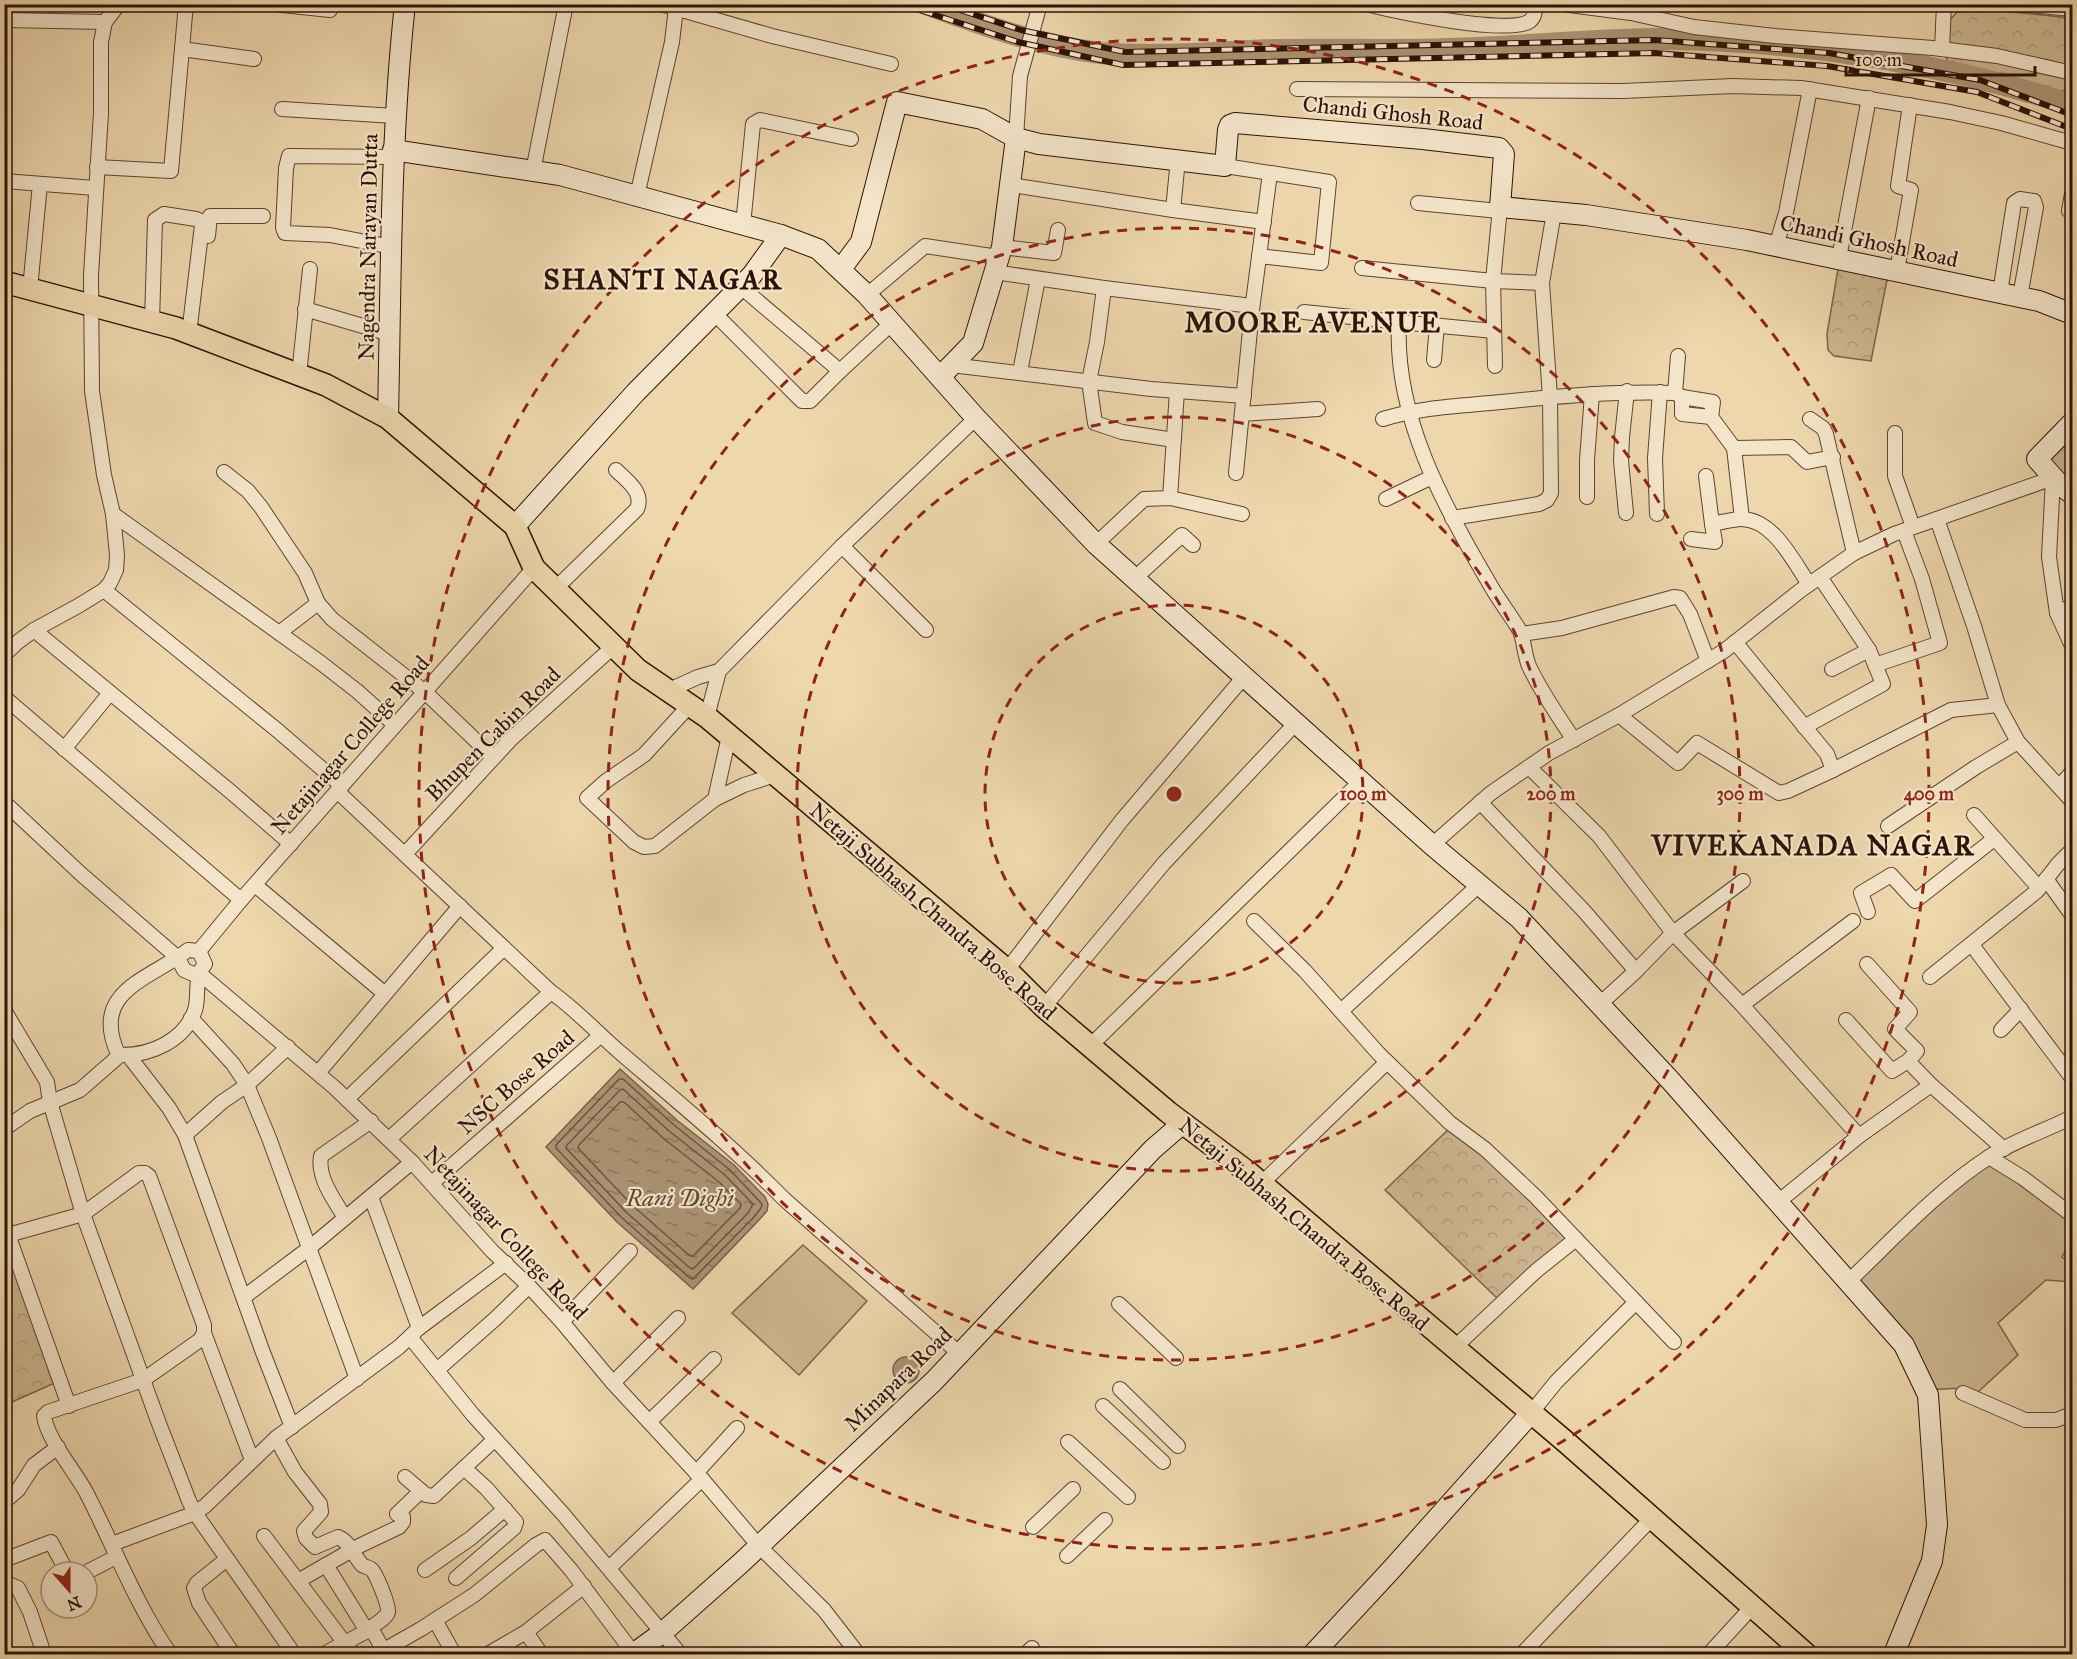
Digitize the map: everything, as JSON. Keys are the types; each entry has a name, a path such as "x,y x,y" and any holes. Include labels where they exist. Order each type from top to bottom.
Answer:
{"main road":[{"name":"Netaji Subhash Chandra Bose Road","path":"4,282 152,322 194,336 326,385 388,418 515,526 534,568 638,670 698,711 729,736 1007,970 1044,1007 1090,1046 1261,1184 1567,1443 1806,1654"}],"street":[{"path":"4,655 19,640 34,630 104,590 116,570 117,555 113,514 104,474 92,391 91,275 101,113 101,42 105,22 119,4"},
{"path":"97,167 171,171 186,4"},
{"path":"273,4 330,10"},
{"name":"Nagendra Narayan Dutta","path":"388,418 393,153 397,78 405,4"},
{"path":"533,171 566,4"},
{"path":"661,4 772,36 891,64"},
{"path":"945,371 973,343 998,258 1011,185 1020,76 1040,4"},
{"path":"1366,4 1461,22 1507,26 1528,23 1533,18 1536,4"},
{"path":"1562,4 1631,13 1694,27 1997,56 2073,74"},
{"path":"1942,49 1944,4"},
{"path":"2018,4 2073,9"},
{"path":"638,196 672,42 676,8"},
{"path":"4,20 105,22"},
{"path":"182,49 254,58"},
{"path":"1297,89 1623,91 1774,86 1810,89 1910,105 2001,123 2073,143"},
{"path":"1776,246 1786,213 1810,89"},
{"path":"1839,258 1869,98"},
{"path":"841,269 861,242 897,102 982,118 1016,138 1039,144 1178,159 1329,181 1321,262 1259,256"},
{"path":"1897,271 1911,190 1898,186 1910,105"},
{"path":"282,109 395,116"},
{"path":"743,225 753,124 760,120 851,139"},
{"name":"Chandi Ghosh Road","path":"1225,166 1228,130 1230,124 1235,123 1331,130 1499,148 1504,154 1500,209 1554,212 1776,246 2039,301 2073,314"},
{"path":"392,247 330,235 285,233 283,228 286,168 289,156 393,153 560,175 781,235 818,249 841,269 892,323 945,371 976,418 1096,544 1360,782 1520,918 1600,1004 1904,1345 1928,1395 1937,1525 1932,1561 1894,1654"},
{"path":"1173,210 1178,159"},
{"path":"1236,473 1252,306 1270,173"},
{"path":"4,181 95,188"},
{"path":"30,289 40,184"},
{"path":"1011,185 1264,222"},
{"path":"2069,211 2073,194"},
{"path":"2000,293 2014,203 2020,199 2034,201 2036,207 2020,297"},
{"path":"1418,203 1500,209 1493,281 1495,366"},
{"path":"1452,518 1539,504 1547,500 1551,493 1550,397 1542,282 1554,212"},
{"path":"152,322 155,220 164,214 196,219 201,221 202,225 194,336"},
{"path":"194,336 210,216 263,216"},
{"path":"867,295 925,246 998,258 1054,253 1058,230"},
{"path":"515,526 636,392 752,275 781,235"},
{"path":"998,258 1038,279 1252,306"},
{"path":"1362,268 1493,281 1542,282"},
{"path":"299,375 310,269"},
{"path":"1020,372 1038,279"},
{"path":"741,287 840,370"},
{"path":"1104,288 1089,381 1095,423 1122,432 1174,440"},
{"path":"305,309 390,334"},
{"path":"1304,312 1494,331"},
{"path":"714,313 802,401 810,401 892,323"},
{"path":"1399,322 1400,369 1410,410 1432,477 1452,518 1521,634 1524,654 1537,683 1574,740"},
{"path":"1434,360 1437,325"},
{"path":"1678,356 1679,395 1683,414 1711,417 1734,448 1742,519"},
{"path":"945,371 1020,372 1177,391 1244,396"},
{"path":"1170,498 1177,391"},
{"path":"1383,419 1410,410 1550,397 1627,391 1679,395"},
{"path":"1626,513 1621,461 1627,391"},
{"path":"1657,514 1654,458 1660,392"},
{"path":"1587,496 1592,394"},
{"path":"1242,414 1318,410"},
{"path":"775,775 736,788 715,799 656,846 644,847 634,842 587,798 698,711 718,671 842,546 976,418"},
{"path":"1810,419 1824,428 1833,457 1854,553"},
{"path":"2073,423 2037,459 2073,494"},
{"path":"1875,665 1940,643 1894,476 1895,433"},
{"path":"1734,448 1791,447 1807,462 1833,457"},
{"path":"555,589 638,508 639,496 616,470"},
{"path":"224,472 248,491 261,507 305,573 318,603 332,620 424,692 493,757"},
{"path":"1691,539 1715,542 1706,476"},
{"path":"1386,499 1432,477"},
{"path":"1432,845 1480,802 1529,768 1708,661 1814,580 1854,553 1909,529 2053,477"},
{"path":"2053,477 2049,557 2056,613 2073,646"},
{"path":"1096,544 1144,499 1170,498 1242,514"},
{"path":"113,514 357,691 395,725"},
{"path":"1712,524 1742,519 1766,527 1814,580 1869,650 1883,684 1804,728"},
{"path":"1937,519 1974,626 1998,705 2018,742 2073,801"},
{"path":"1134,579 1182,535 1193,545"},
{"path":"842,546 926,630"},
{"name":"Netajinagar College Road","path":"199,951 241,900 534,568"},
{"path":"104,590 277,730 551,992 741,1157 793,1207 960,1354"},
{"path":"1521,634 1562,628 1674,597 1680,598 1690,614 1708,661"},
{"path":"279,633 318,603"},
{"path":"2056,613 2073,606"},
{"path":"34,630 291,844"},
{"path":"1735,642 1827,754 1833,770"},
{"name":"Bhupen Cabin Road","path":"405,854 493,757 614,646"},
{"path":"1832,669 1869,650"},
{"path":"667,691 698,676 718,671"},
{"path":"1007,970 1122,820 1243,678"},
{"path":"64,749 110,693"},
{"path":"4,696 241,900"},
{"path":"1619,716 1678,763 1697,743 1779,793 1833,770 1951,710 1998,705"},
{"path":"1044,1007 1164,863 1295,724"},
{"path":"715,799 729,736"},
{"path":"1888,826 2018,742"},
{"path":"1529,768 1599,836 1673,933 1742,1005 1859,1136"},
{"path":"2060,786 2073,772"},
{"path":"1090,1046 1360,782"},
{"path":"4,802 81,874 178,958 184,970 193,974 199,973"},
{"path":"1480,802 1584,911 1636,971"},
{"path":"1974,816 1994,839 2073,915"},
{"path":"1868,912 1861,893 1892,875 1916,901 1994,839"},
{"path":"1930,977 1972,945 2042,884 2073,850"},
{"path":"1600,1004 1673,933 1743,881"},
{"path":"255,885 384,993"},
{"path":"1341,1011 1479,885"},
{"path":"318,1073 460,906"},
{"path":"1254,921 1305,971 1387,1062 1450,1123 1485,1149 1534,1196 1674,1342"},
{"path":"1742,1005 1853,921"},
{"path":"1972,945 2073,1078"},
{"path":"347,1099 504,948"},
{"path":"4,1129 30,1112 80,1090 124,1055 148,1051 167,1044 181,1032 191,1018 196,1003 199,973 205,964 199,951 188,950 127,989 113,1008 110,1028 113,1044 124,1055 169,1108 185,1135 292,1427"},
{"path":"1846,1020 1892,1071 1908,1061 1917,1051 1896,1029 1910,1012 1867,964"},
{"name":"Netajinagar College Road","path":"199,973 318,1073 389,1138 492,1251 562,1322 613,1383 699,1476 758,1545 824,1610 858,1654"},
{"path":"389,1138 551,992"},
{"path":"2001,1030 2021,1009"},
{"path":"4,1010 47,1082 50,1102 83,1214 143,1380 195,1513 294,1654"},
{"path":"191,1018 227,1056 246,1085 269,1138 357,1379"},
{"name":"NSC Bose Road","path":"432,1183 600,1036"},
{"path":"185,1135 288,1047"},
{"path":"1908,1061 1931,1085 2004,1149"},
{"path":"1261,1184 1387,1062"},
{"path":"1778,1202 1859,1136 1931,1085"},
{"name":"Minapara Road","path":"634,1654 662,1633 741,1563 934,1381 1153,1149 1176,1117"},
{"path":"1848,1282 1948,1189 1989,1157 2073,1117"},
{"path":"345,1218 319,1168 321,1156 371,1121"},
{"path":"1989,1157 2023,1178 2073,1215"},
{"path":"244,1297 308,1249 412,1162"},
{"path":"69,1406 6,1229 83,1214 139,1173 146,1173 252,1460"},
{"path":"371,1197 415,1332 437,1370 494,1440 563,1514 680,1654"},
{"path":"1454,1348 1536,1271 1576,1239"},
{"path":"562,1322 630,1251"},
{"path":"99,1563 114,1551 195,1513 220,1493 276,1438 357,1379 506,1263"},
{"path":"437,1370 529,1286"},
{"path":"1313,1654 1389,1573 1556,1382 1636,1302"},
{"path":"1119,1304 1176,1358"},
{"path":"613,1383 678,1317"},
{"path":"170,1654 142,1611 81,1483 58,1448 44,1416 143,1380 200,1340 204,1333"},
{"path":"649,1422 714,1359"},
{"path":"1120,1389 1178,1446"},
{"path":"1963,1393 2025,1420 2056,1420 2073,1414"},
{"path":"1103,1406 1162,1462"},
{"path":"609,1568 699,1476 737,1428"},
{"path":"276,1438 295,1472 320,1504 321,1512 304,1531 306,1538 315,1547 338,1538 344,1540 363,1565 371,1569 387,1607 386,1616 367,1631 324,1654"},
{"path":"405,1477 426,1495 434,1496 494,1440"},
{"path":"1068,1442 1128,1497"},
{"path":"4,1502 18,1490 34,1466 58,1448"},
{"path":"456,1578 514,1528 516,1522 464,1468"},
{"path":"1034,1527 1073,1489"},
{"path":"298,1581 352,1550 399,1527 403,1522 403,1517 397,1514 421,1491"},
{"path":"425,1570 471,1538 505,1509"},
{"path":"1522,1654 1651,1519"},
{"path":"1066,1556 1105,1520"},
{"path":"264,1536 353,1654"},
{"path":"327,1565 367,1631 373,1632 385,1652 474,1594 544,1540 584,1586 634,1654"},
{"path":"4,1560 51,1542 61,1560"},
{"path":"227,1559 194,1588 199,1603 228,1653"},
{"path":"4,1587 10,1585 18,1588 30,1612 44,1654"},
{"path":"488,1654 526,1632 584,1586"},
{"path":"1709,1654 1752,1607"},
{"path":"435,1620 454,1654"},
{"path":"526,1632 534,1652"}],"green space":[{"path":"1962,7 2072,18 2072,86 2055,95 1949,69 1940,30"},
{"path":"1839,263 1888,275 1871,361 1834,356 1828,350 1827,334"},
{"path":"2072,428 2072,490 2042,460"},
{"path":"1450,1128 1477,1145 1568,1239 1500,1301 1385,1190"},
{"path":"1989,1163 2072,1219 2072,1238 2062,1257 2072,1265 2072,1282 2046,1280 1998,1323 2018,1355 1977,1393 1955,1388 1932,1390 1848,1280 1946,1193"},
{"path":"803,1245 867,1301 799,1375 732,1313"},
{"path":"15,1256 57,1382 5,1405 4,1261"}],"water":[{"name":"Rani Dighi","path":"620,1069 678,1121 734,1165 765,1197 768,1204 767,1211 693,1289 617,1222 546,1147"},
{"path":"906,1357 915,1361 919,1370 915,1379 906,1383 897,1379 893,1370 897,1361"}],"waterway":[{"path":"926,4 1033,40 1100,53 1165,55 1274,50 1449,49 1638,39 1716,40 1768,44 1819,49 1923,66 2023,90 2072,105"}],"railway":[{"path":"901,4 1018,42 1123,65 1655,53 1827,66 1977,92 2072,129"},
{"path":"942,4 1021,30 1125,52 1655,40 1829,53 1980,80 2072,115"}],"district":[{"name":"SHANTI NAGAR","path":"663,279"},
{"name":"MOORE AVENUE","path":"1313,322"},
{"name":"VIVEKANADA NAGAR","path":"1813,845"}]}
